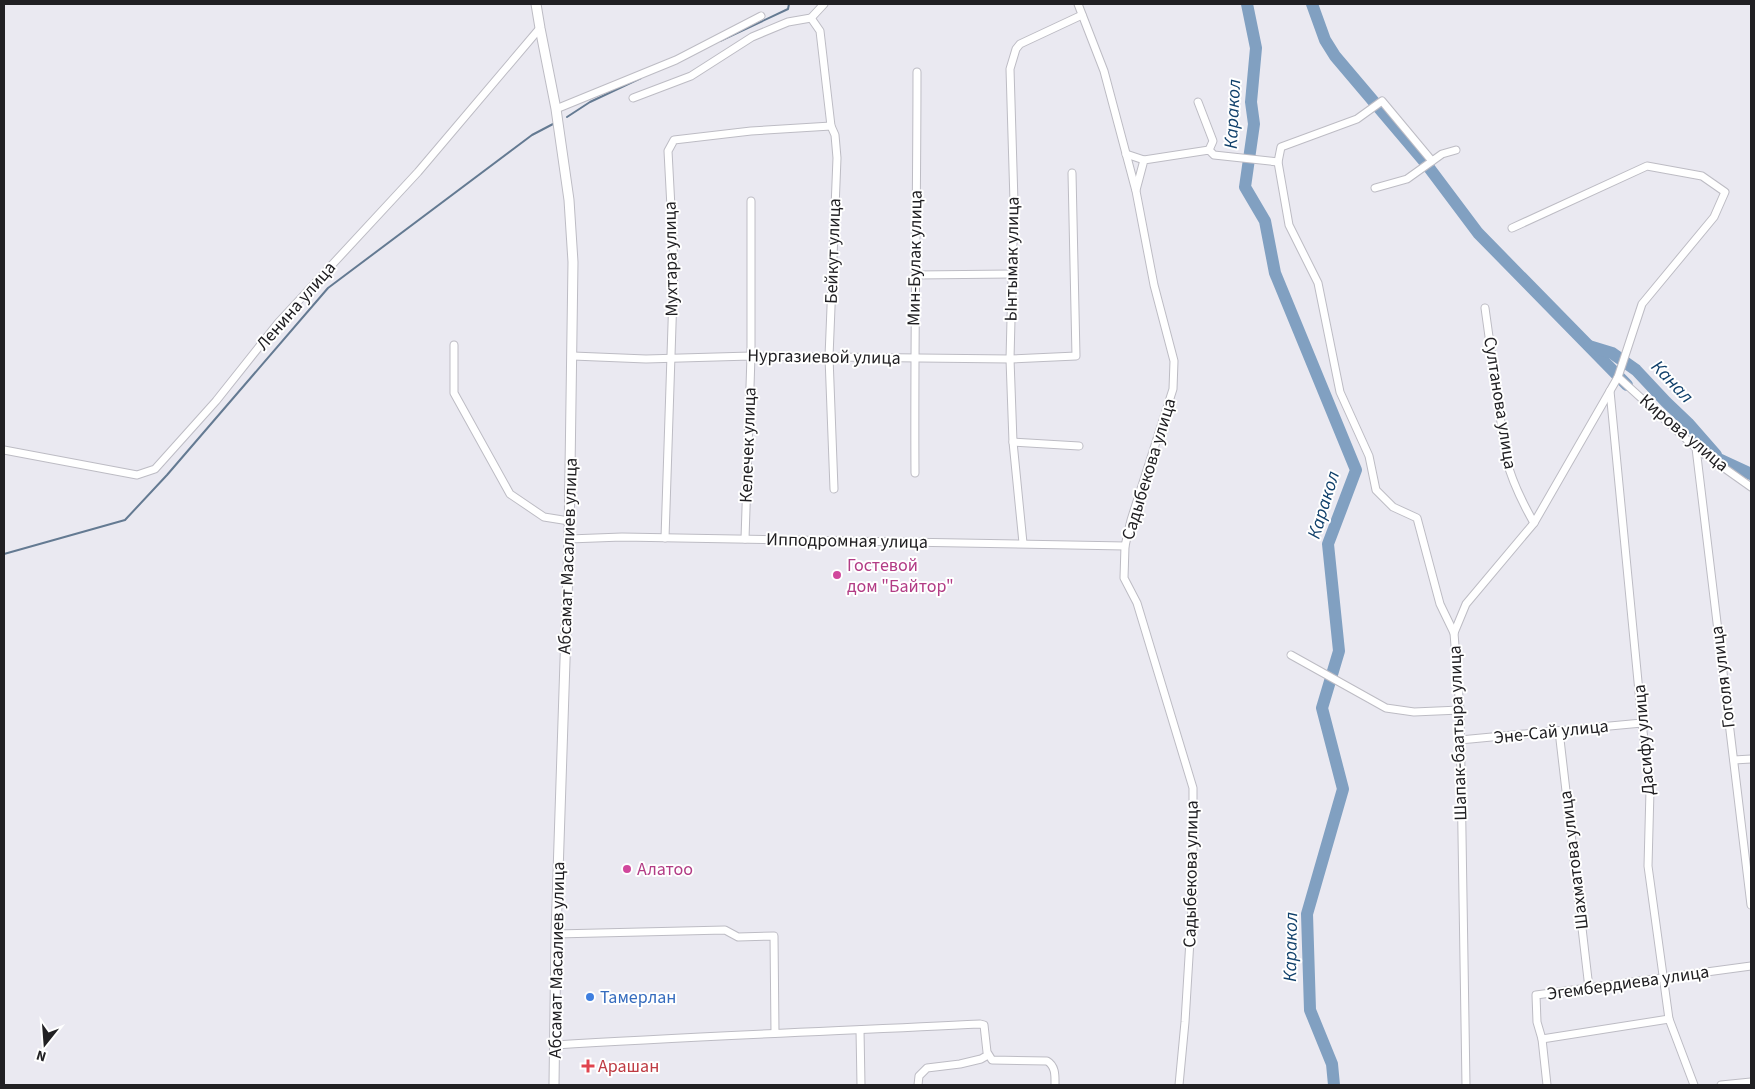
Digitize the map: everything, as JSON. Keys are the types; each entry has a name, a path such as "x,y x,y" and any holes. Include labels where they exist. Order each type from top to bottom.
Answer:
{"street":[{"name":"Абсамат Масалиев улица","path":"536,4 556,109 569,200 573,262 569,539 556,934 554,1085"},
{"path":"633,98 691,76 752,37 788,22 810,18 824,4"},
{"name":"Садыбекова улица","path":"1078,4 1104,71 1136,191 1154,285 1174,360 1173,389 1131,520 1125,546 1124,578 1137,603 1193,788 1193,891 1179,1085"},
{"path":"556,109 676,60 761,16"},
{"name":"Ынтымак улица","path":"1023,544 1013,442 1010,359 1014,202 1010,69 1016,49 1020,44 1082,16"},
{"name":"Бейкут улица","path":"810,18 820,31 830,126 835,134 837,158 829,357 834,489"},
{"name":"Ленина улица","path":"4,450 137,475 155,469 216,401 278,323 418,172 540,28"},
{"name":"Мин-Булак улица","path":"914,473 917,72"},
{"path":"1431,161 1382,101 1357,119 1281,147 1278,162 1289,225 1318,283 1340,392 1369,456 1376,490 1393,507 1417,518 1440,604 1454,633"},
{"path":"1198,102 1212,140 1209,150"},
{"name":"Мухтара улица","path":"666,538 674,264 668,151 674,140 751,131 830,126"},
{"path":"1126,154 1144,160 1209,150"},
{"path":"1209,150 1214,155 1278,162"},
{"path":"1375,188 1407,178 1442,154 1456,150"},
{"path":"1136,191 1144,160"},
{"name":"Шапак-баатыра улица","path":"1466,1085 1460,710 1454,633 1466,604 1534,523 1618,377 1642,304 1714,217 1725,192 1702,176 1647,166 1512,228"},
{"name":"Нургазиевой улица","path":"573,356 646,359 751,356 1010,359 1076,356 1072,173"},
{"name":"Келечек улица","path":"745,539 751,356 751,201"},
{"path":"916,275 1012,274"},
{"name":"Султанова улица","path":"1485,308 1506,458 1522,503 1534,523"},
{"path":"454,345 454,393 510,494 544,517 569,521"},
{"name":"Кирова улица","path":"1618,377 1696,448 1751,487"},
{"name":"Дасифу улица","path":"1610,390 1650,790 1648,866 1669,1019 1694,1085"},
{"path":"1013,442 1079,446"},
{"name":"Гоголя улица","path":"1696,448 1751,905"},
{"name":"Ипподромная улица","path":"569,539 666,538 1125,546"},
{"path":"1291,655 1386,708 1414,712 1460,710"},
{"name":"Эне-Сай улица","path":"1460,740 1642,723"},
{"name":"Шахматова улица","path":"1559,731 1589,988"},
{"path":"1734,760 1751,759"},
{"path":"556,934 725,930 738,937 774,936 775,1033"},
{"name":"Эгембердиева улица","path":"1547,1085 1542,1039 1537,1022 1536,995 1751,966"},
{"path":"1542,1039 1669,1019"},
{"path":"555,1045 980,1024 984,1026 988,1055 995,1061 1050,1063 1054,1072 1055,1085"},
{"path":"860,1030 861,1085"},
{"path":"918,1085 920,1076 927,1068 960,1064 981,1059 988,1055"},
{"path":"1721,1085 1751,1082"}],"waterway":[{"path":"720,41 788,9 789,4"},
{"name":"Каракол","path":"1247,4 1256,48 1251,102 1254,124 1245,187 1265,221 1275,273 1356,470 1328,544 1339,651 1322,708 1343,789 1307,914 1310,1010 1332,1064 1334,1085"},
{"path":"1312,4 1325,40 1335,56 1424,161 1478,233 1627,385"},
{"path":"567,117 590,102 641,78"},
{"path":"4,554 125,520 167,475 328,288 532,135 553,124"},
{"name":"Канал","path":"1589,346 1612,353 1636,370 1688,423 1716,455"},
{"name":"Канал","path":"1699,450 1751,474"}],"place":[{"name":"Гостевой дом \"Байтор\"","path":"837,575"},
{"name":"Алатоо","path":"627,869"},
{"name":"Тамерлан","path":"590,997"},
{"name":"Арашан","path":"588,1066"}]}
